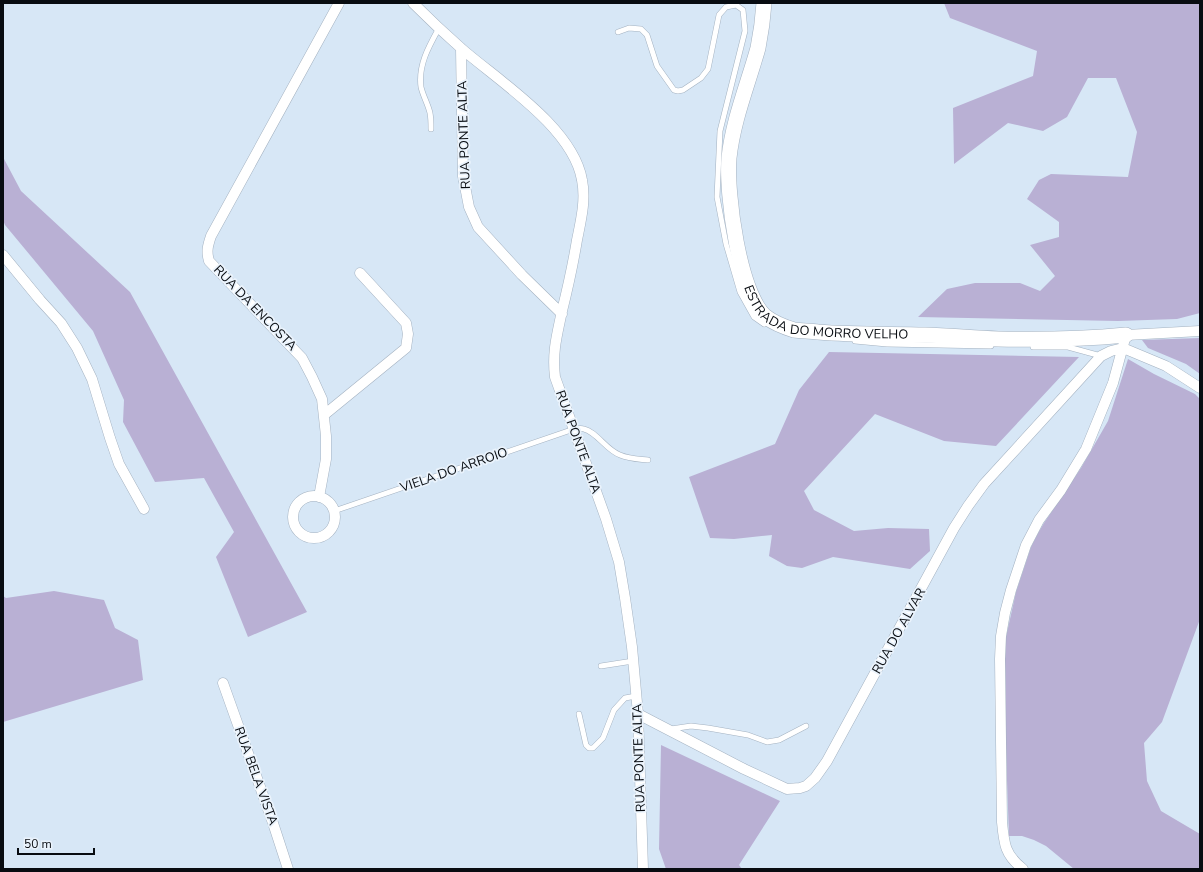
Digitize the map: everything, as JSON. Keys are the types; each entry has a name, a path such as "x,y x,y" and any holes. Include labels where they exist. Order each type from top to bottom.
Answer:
{"street":[{"name":"RUA DA ENCOSTA","path":"320,497 326,459 326,436 322,399 302,358 210,260 207,254 207,247 211,236 339,3"},
{"path":"413,3 461,48 541,114 566,143 577,160 582,179 584,198 575,257 562,314"},
{"name":"ESTRADA DO MORRO VELHO","path":"764,3 758,47 735,122 729,158 728,186 744,275 755,304 764,316 776,324 794,330 840,334 927,335 999,339 1088,338 1124,342"},
{"name":"RUA PONTE ALTA","path":"461,48 463,176 469,208 478,227 522,275 562,314 555,343 553,362 555,377 606,519 619,562 633,661 638,714 643,869"},
{"path":"3,255 61,323 77,348 92,379 119,464 144,508"},
{"path":"324,415 406,348 408,334 406,323 360,273"},
{"name":"RUA DO ALVAR","path":"638,714 744,769 787,789 806,786 815,778 827,761 954,528 984,484 1101,356 1112,351 1124,342 1200,331"},
{"path":"1023,869 1016,864 1007,852 1003,837 1000,659 1001,636 1011,590 1026,545 1039,520 1061,490 1086,449 1113,383 1124,342 1166,366 1200,388"},
{"path":"312,496 320,497 331,505 334,511 335,519 333,526 328,533 321,537 306,537 294,526 292,518 293,510 304,499 312,496"},
{"name":"RUA BELA VISTA","path":"223,683 288,869"}],"lane":[{"path":"618,32 629,28 641,29 647,35 657,66 674,90 678,91 683,90 701,78 708,69 719,15 726,7 736,5 743,10 745,31 720,131 717,198 726,244 740,292 754,317 770,328"},
{"path":"431,129 430,113 423,93 420,78 421,68 427,49 439,28"},
{"path":"784,334 840,339"},
{"path":"847,340 887,344 997,346"},
{"path":"1029,347 1068,347 1101,356"},
{"path":"574,429 583,428 590,431 610,450 619,455 648,460"},
{"name":"VIELA DO ARROIO","path":"334,511 574,429"},
{"path":"601,666 633,661"},
{"path":"579,714 586,745 589,748 593,748 603,738 614,710 626,698 636,696"},
{"path":"667,729 691,726 708,728 748,735 767,742 779,740 806,726"}],"shaded area":[{"path":"944,3 1200,3 1200,313 1177,319 1118,321 918,317 947,289 975,283 1020,283 1040,291 1055,276 1030,245 1059,237 1059,222 1027,199 1039,180 1051,174 1128,177 1137,132 1116,78 1088,78 1067,117 1043,131 1008,123 954,164 953,108 1033,76 1037,51 950,18"},
{"path":"3,157 21,191 130,292 307,612 248,637 216,557 234,532 204,478 155,482 123,422 124,400 93,331 5,225 3,220"},
{"path":"1200,338 1200,374 1186,364 1148,348 1142,340"},
{"path":"829,352 1079,357 996,446 944,441 875,414 804,491 814,510 854,531 888,528 929,529 930,551 910,569 833,557 802,568 787,566 769,556 772,535 734,539 710,538 689,477 775,444 799,390"},
{"path":"1128,359 1154,374 1195,394 1200,399 1200,619 1162,722 1144,743 1147,781 1161,811 1200,834 1200,869 1074,869 1046,846 1022,836 1009,836 1005,659 1006,637 1016,592 1031,547 1037,535 1081,468 1108,421"},
{"path":"54,591 104,600 115,628 138,640 143,680 3,722 3,596 6,598"},
{"path":"661,745 780,801 739,865 742,869 666,869 659,849"}]}
